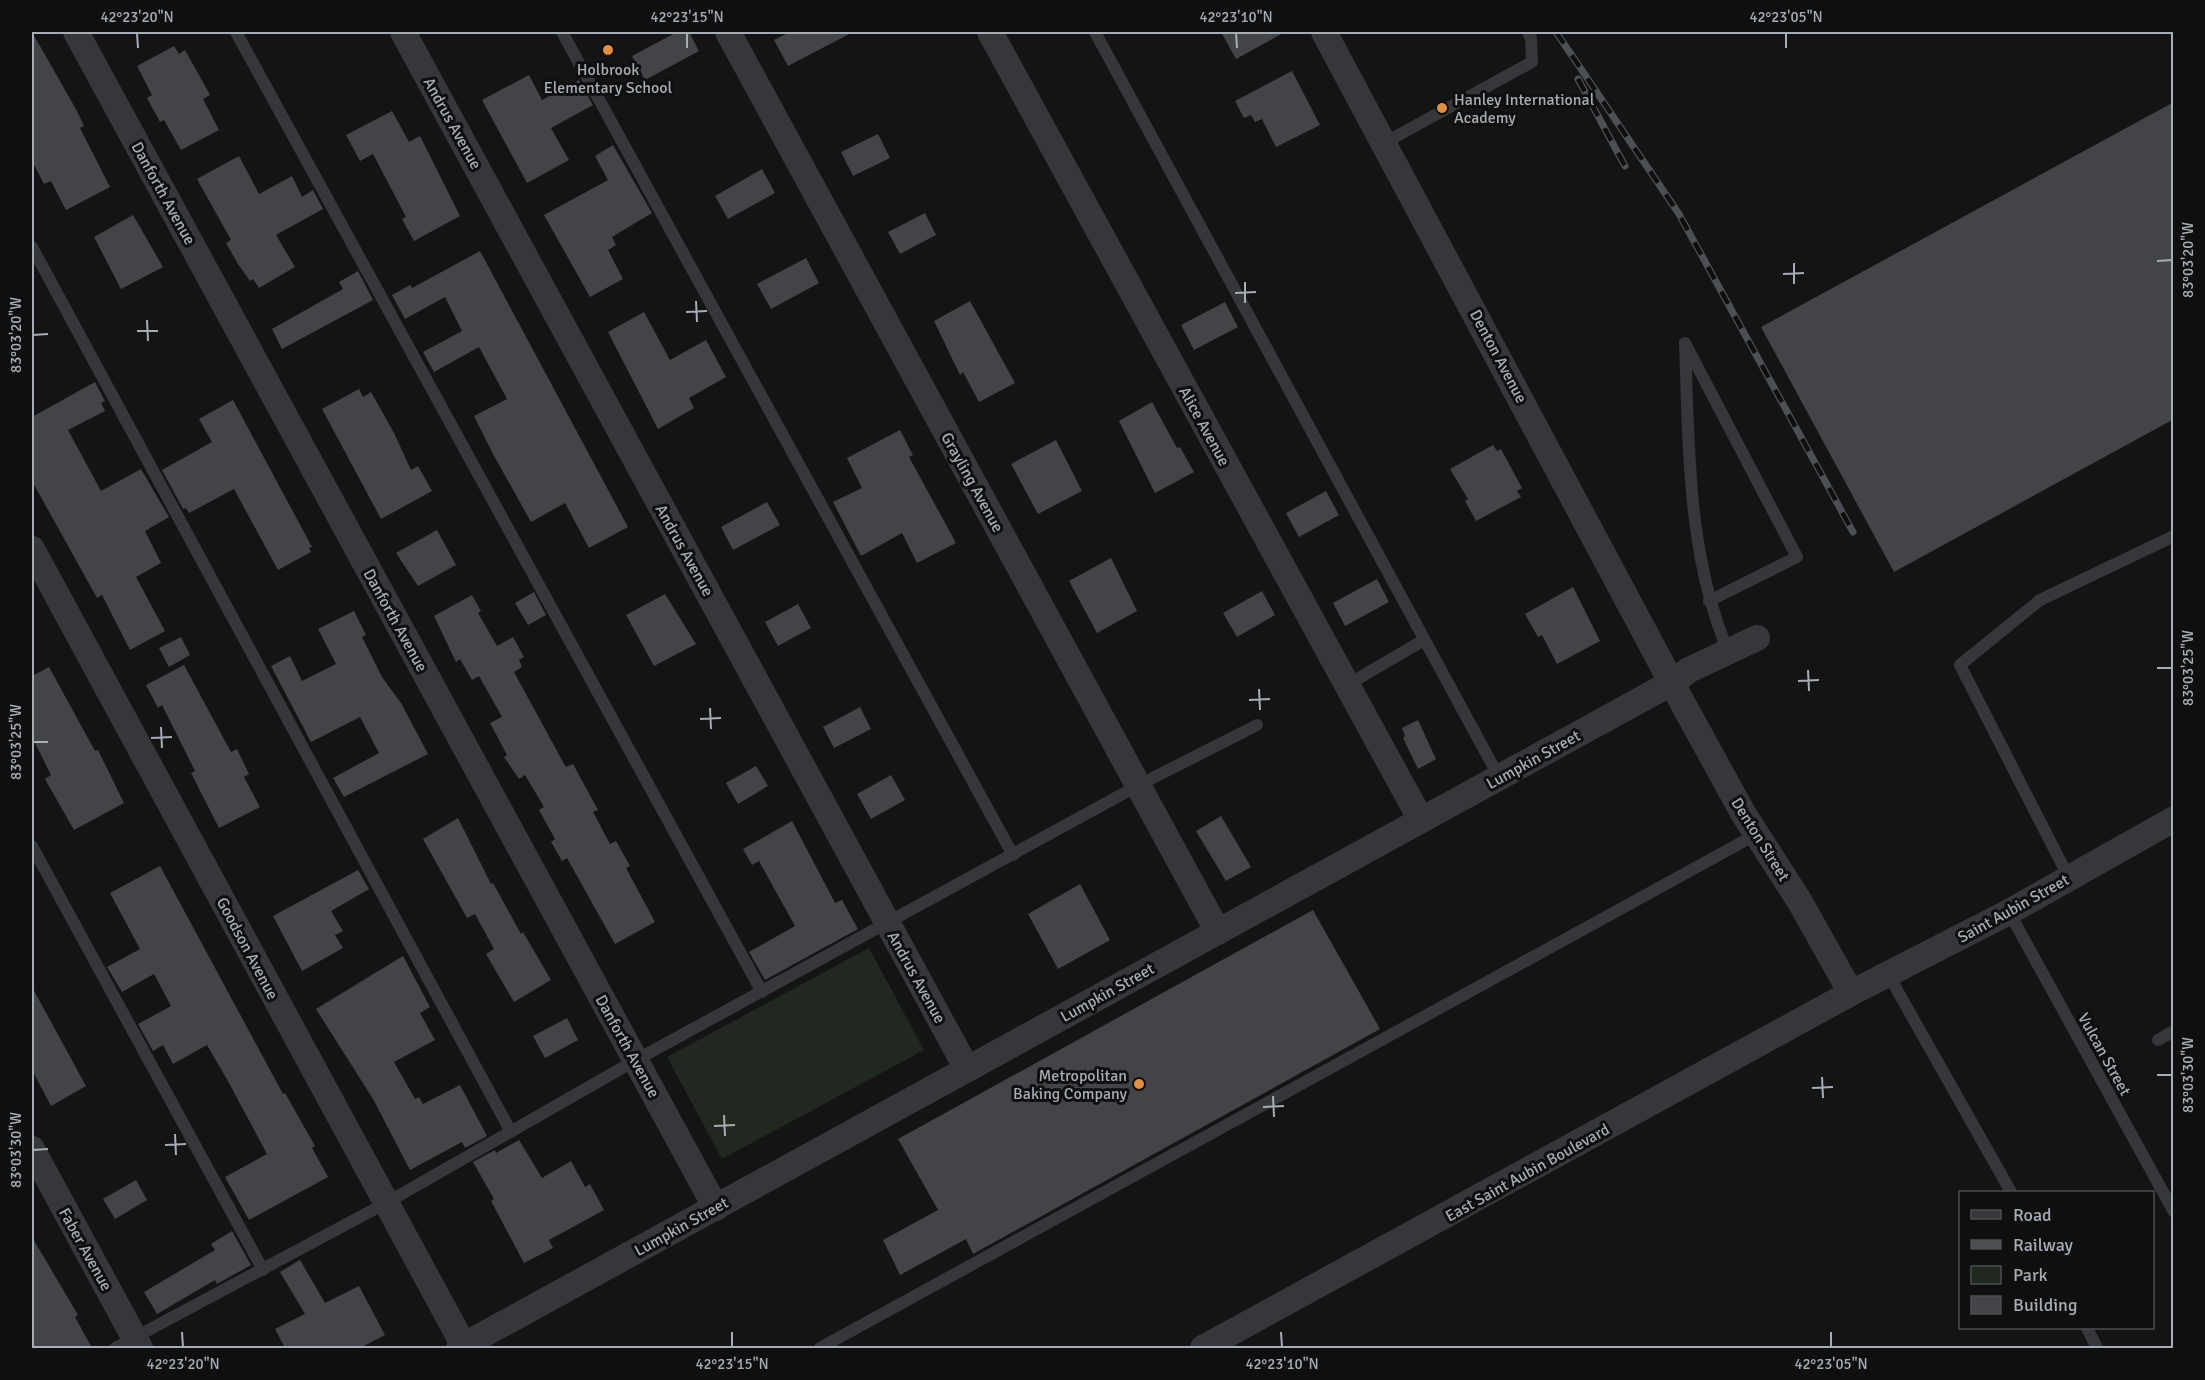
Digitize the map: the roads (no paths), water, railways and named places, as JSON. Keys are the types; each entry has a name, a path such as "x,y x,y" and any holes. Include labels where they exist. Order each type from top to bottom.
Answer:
{"street":[{"name":"Danforth Avenue","path":"76,32 716,1208"},
{"name":"Andrus Avenue","path":"403,32 967,1069"},
{"name":"Grayling Avenue","path":"728,32 1218,932"},
{"name":"Alice Avenue","path":"990,32 1421,820"},
{"name":"Denton Avenue","path":"1323,32 1673,682"},
{"name":"Goodson Avenue","path":"32,549 386,1203 461,1347"},
{"name":"Lumpkin Street","path":"461,1347 1673,682 1689,670 1756,638"},
{"name":"Denton Street","path":"1673,682 1757,834 1800,902 1851,993"},
{"name":"Saint Aubin Street","path":"1851,993 2009,912 2174,819"},
{"name":"East Saint Aubin Boulevard","path":"1203,1348 1851,993"},
{"name":"Faber Avenue","path":"32,1149 130,1345"}],"lane":[{"path":"236,32 762,992"},
{"path":"562,32 1013,855"},
{"path":"1095,32 1499,777"},
{"path":"1384,143 1532,62 1532,39 1528,32"},
{"path":"32,247 511,1132"},
{"path":"1709,601 1797,557 1685,343 1690,485 1709,601 1728,651"},
{"path":"2069,878 1960,665 2040,600 2174,536"},
{"path":"1347,685 1424,640"},
{"path":"130,1345 386,1203 636,1060 1138,785 1257,725"},
{"path":"820,1348 1757,834"},
{"path":"32,846 263,1270"},
{"name":"Vulcan Street","path":"2009,912 2174,1212"},
{"path":"1888,974 2010,1191"},
{"path":"2158,1040 2174,1031"},
{"path":"2088,1329 2097,1348"}],"railway":[{"path":"1556,32 1679,214 1853,532"},
{"path":"1578,79 1625,166"}],"place":[{"name":"Holbrook Elementary School","path":"608,50"},
{"name":"Hanley International Academy","path":"1442,108"},
{"name":"Metropolitan Baking Company","path":"1139,1084"}]}
